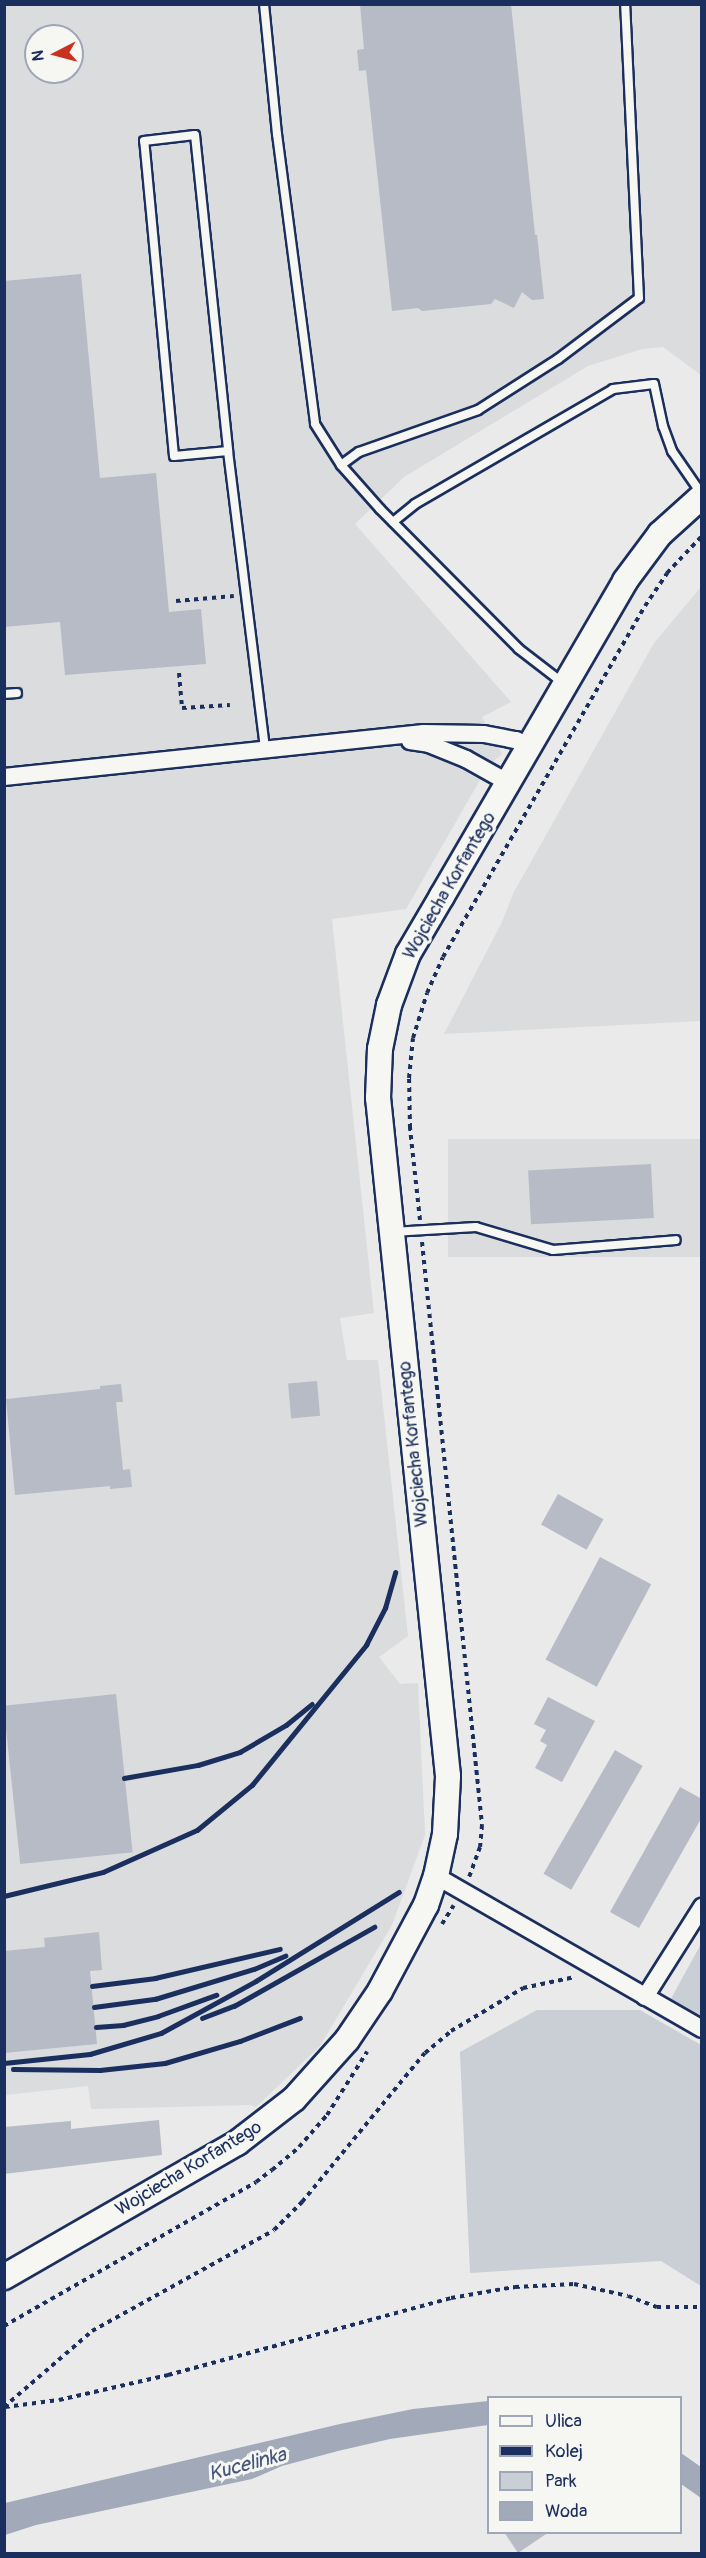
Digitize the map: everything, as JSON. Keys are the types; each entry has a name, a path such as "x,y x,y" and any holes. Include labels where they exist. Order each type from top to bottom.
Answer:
{"street":[{"name":"Wojciecha Korfantego","path":"4,2277 237,2143 294,2098 347,2040 380,1991 413,1932 436,1876 445,1834 448,1776 378,1098 380,1050 389,1005 408,954 632,572 660,534 702,495"},
{"path":"4,777 424,733 484,734 516,740 530,747"},
{"path":"386,738 429,744 466,759 509,783"},
{"path":"436,1876 702,2029"},
{"path":"645,1997 702,1907"}],"lane":[{"path":"264,4 277,134 315,424 341,465 393,522 519,649 566,684"},
{"path":"341,465 359,452 478,410 558,359 639,298 625,4"},
{"path":"228,451 174,456 144,141 195,135 228,451 265,748"},
{"path":"393,522 415,504 613,389 654,384 663,426 672,451 702,495"},
{"path":"4,694 17,693"},
{"path":"392,1232 476,1227 553,1250 676,1240"}],"path":[{"path":"176,601 246,595"},
{"path":"179,673 182,708 230,705"},
{"path":"4,2407 92,2331 274,2230 302,2202 425,2053 451,2031 523,1988 601,1971"},
{"path":"4,2407 59,2400 168,2375 451,2298 515,2288 573,2284 628,2296 657,2307 702,2307"}],"shaded area":[{"path":"4,5 701,5 701,375 663,347 642,349 588,366 404,477 355,524 511,702 482,717 502,754 488,766 406,909 332,919 374,1313 340,1318 347,1360 378,1360 408,1636 379,1657 400,1684 418,1683 425,1835 392,1925 320,2046 256,2107 251,2105 91,2109 88,2086 5,2095"},
{"path":"701,587 701,1021 444,1034 502,922 514,892 654,643"},
{"path":"448,1139 701,1139 701,1257 448,1257"}],"green space":[{"path":"701,1944 701,2025 667,2006"},
{"path":"537,2010 640,2010 701,2045 701,2286 661,2261 470,2273 460,2052"}],"water":[{"name":"Kucelinka","path":"487,2401 487,2425 390,2439 282,2466 252,2479 36,2525 5,2535 5,2503 413,2409"},
{"path":"682,2454 701,2467 701,2498 682,2485"}],"building":[{"path":"360,4 511,4 535,235 537,235 544,299 532,300 522,292 514,308 495,299 491,304 422,311 418,308 392,311 366,70 359,71 357,50 364,49"},
{"path":"81,274 100,478 156,473 169,612 201,609 206,664 65,675 60,622 4,627 4,281"},
{"path":"651,1164 654,1218 531,1224 528,1170"},
{"path":"317,1381 320,1416 291,1418 288,1384"},
{"path":"121,1384 123,1402 116,1402 123,1470 130,1469 132,1487 110,1489 110,1486 15,1495 6,1399 100,1389 100,1386"},
{"path":"558,1494 603,1519 587,1550 541,1525"},
{"path":"600,1557 651,1584 597,1687 546,1659"},
{"path":"116,1694 133,1852 20,1864 4,1706"},
{"path":"548,1697 595,1721 562,1782 535,1768 547,1745 540,1741 546,1730 534,1724"},
{"path":"615,1750 643,1766 571,1890 544,1874"},
{"path":"680,1787 702,1799 702,1817 639,1928 610,1912"},
{"path":"99,1932 102,1970 90,1971 97,2044 4,2053 4,1951 45,1947 44,1938"},
{"path":"159,2120 162,2155 4,2174 4,2127 71,2121 71,2129"},
{"path":"505,2534 546,2534 518,2553"}],"railway":[{"path":"4,1896 103,1872 197,1830 252,1785 366,1645 385,1608 395,1572"},
{"path":"124,1778 198,1765 240,1752 286,1725 312,1704"},
{"path":"4,2063 90,2054 161,2033 256,1981 399,1892"},
{"path":"202,2018 234,2006 374,1927"},
{"path":"92,1986 155,1978 280,1949"},
{"path":"94,2007 155,1999 254,1969 285,1956"},
{"path":"96,2027 123,2025 158,2016 216,1995"},
{"path":"13,2069 100,2070 165,2063 240,2041 300,2018"}]}
